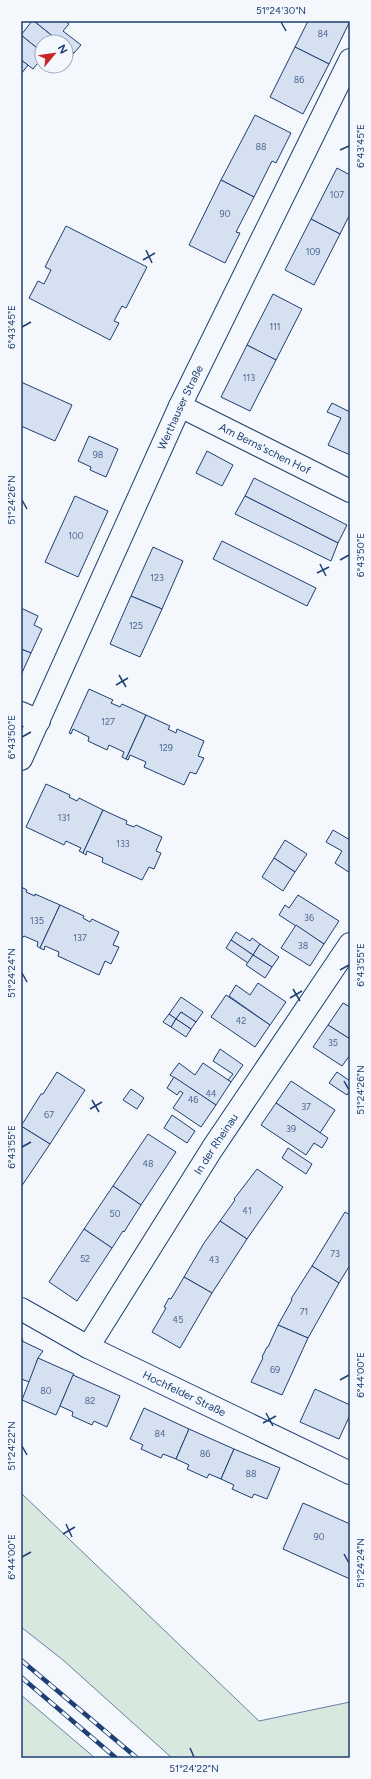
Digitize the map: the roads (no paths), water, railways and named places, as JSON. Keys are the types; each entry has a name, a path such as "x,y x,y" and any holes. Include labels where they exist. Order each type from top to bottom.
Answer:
{"street":[{"name":"Werthauser Straße","path":"21,759 30,717 180,406 350,60"},
{"name":"Am Berns'schen Hof","path":"180,406 350,491"},
{"name":"In der Rheinau","path":"88,1347 212,1149 350,944"},
{"name":"Hochfelder Straße","path":"21,1309 88,1347 350,1473"}],"railway":[{"path":"21,1660 137,1758"},
{"path":"21,1677 116,1758"}]}
